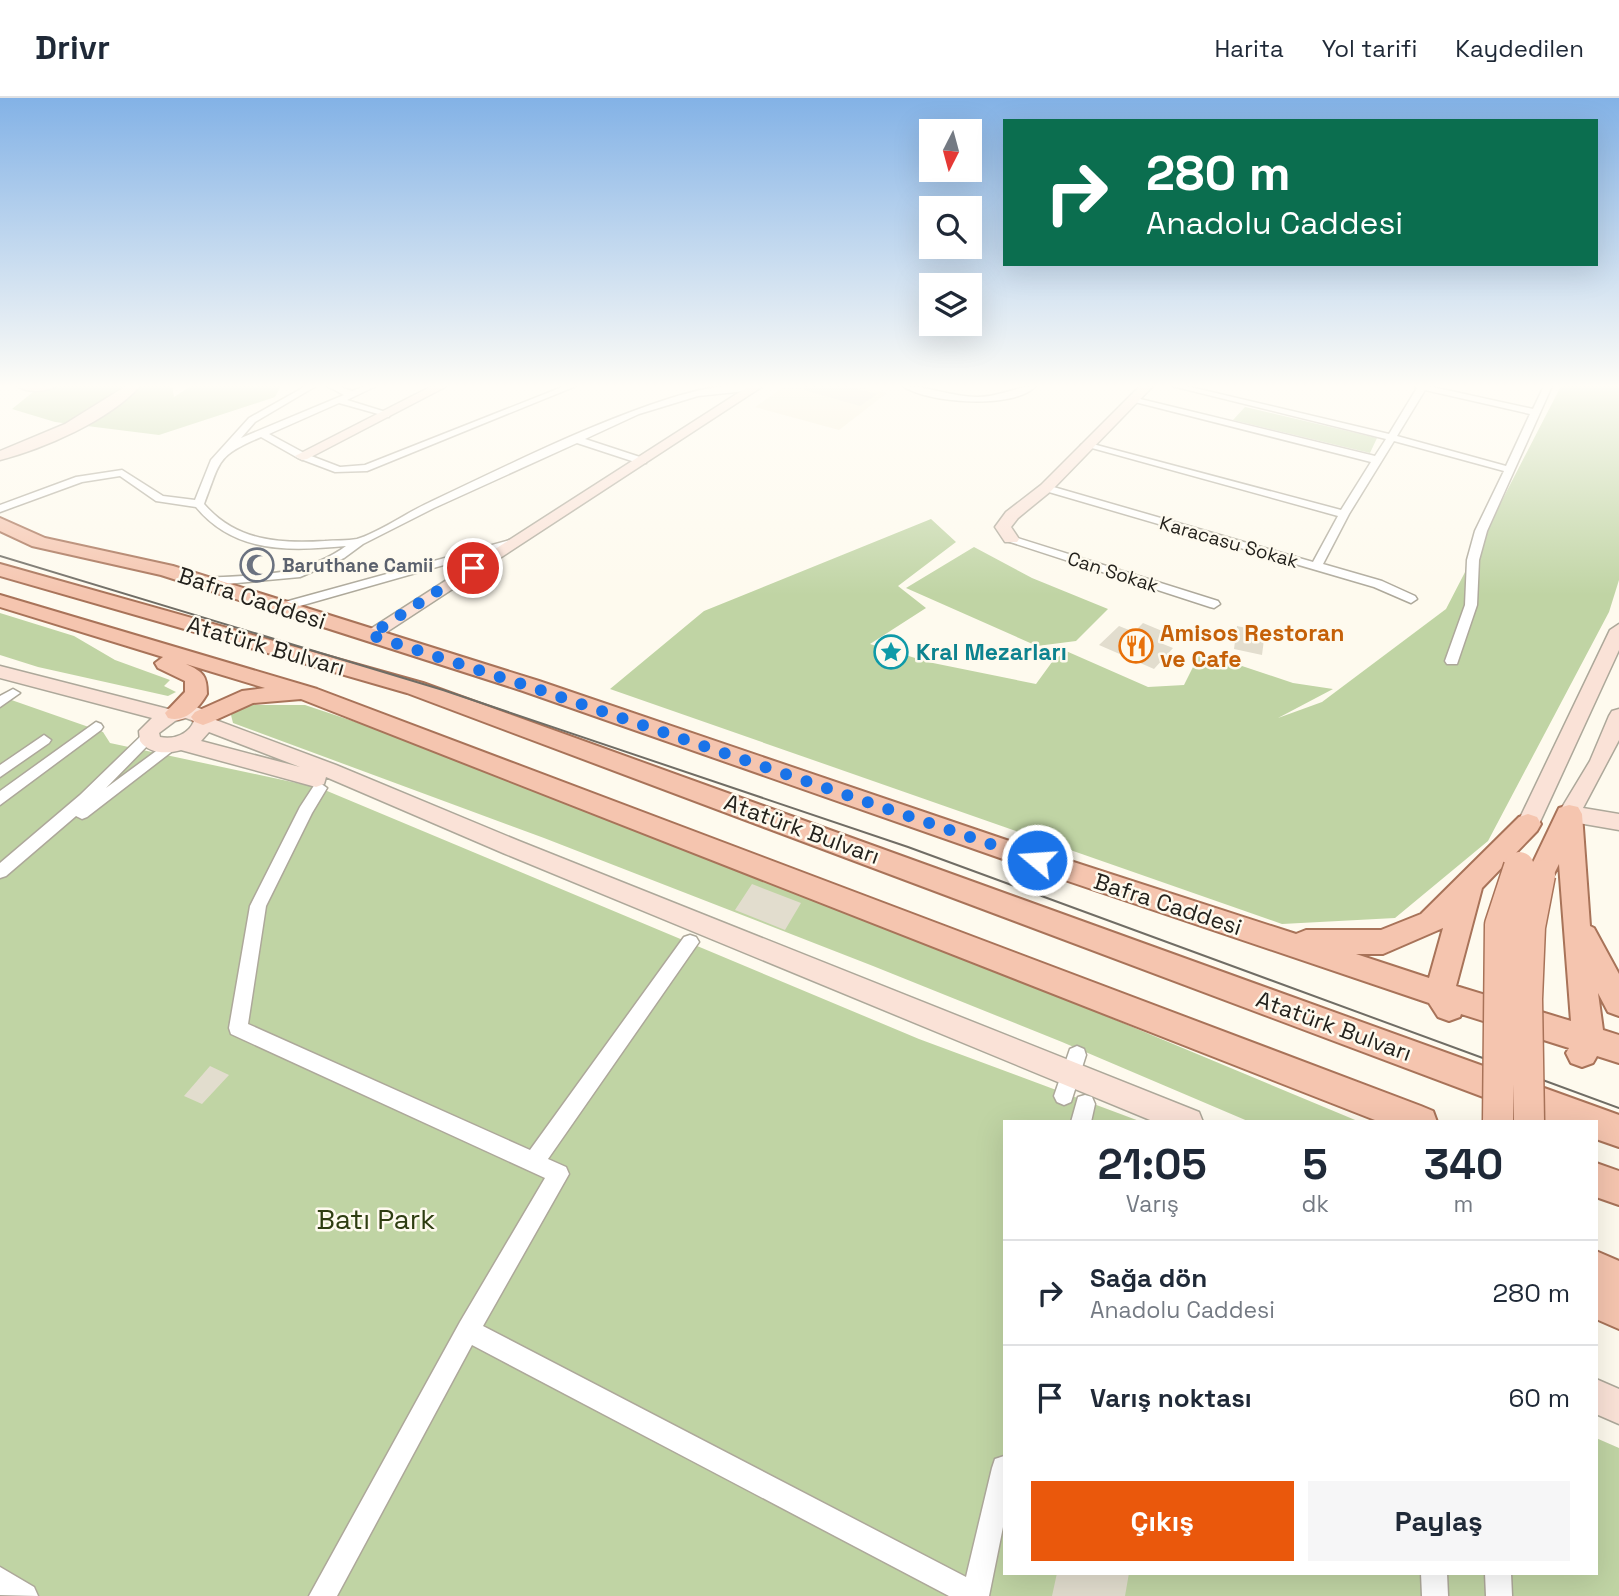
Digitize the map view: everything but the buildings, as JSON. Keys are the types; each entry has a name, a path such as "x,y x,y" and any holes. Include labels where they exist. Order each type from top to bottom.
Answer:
{"main road":[{"path":"370,635 650,456"},
{"path":"1011,538 1003,527 1012,515 1046,488 1076,456"},
{"name":"Bafra Caddesi","path":"0,524 39,542 166,570 531,687 1284,943 1445,1003"},
{"name":"Bafra Caddesi","path":"0,534 30,548 152,580 323,634 1284,959 1445,1003 1619,1058"},
{"name":"Atatürk Bulvarı","path":"0,570 415,688 1590,1120"},
{"name":"Atatürk Bulvarı","path":"0,601 309,694 1416,1120"},
{"path":"1284,943 1382,942 1430,922 1528,824 1619,630"},
{"path":"98,631 196,677 196,694 172,714 153,725 148,737 155,744 176,744 403,802"},
{"path":"0,673 172,714 197,713 204,720 1184,1120"},
{"path":"176,744 197,734 204,720 250,696 309,694"},
{"path":"1498,1120 1500,925 1508,892 1530,871 1569,814 1600,761 1619,716"},
{"path":"1569,814 1619,822"},
{"path":"1569,814 1585,1047"},
{"path":"1528,824 1529,1120"},
{"path":"1445,1003 1469,884"},
{"path":"1575,918 1619,1003"},
{"name":"Bafra Caddesi","path":"1585,1047 1619,1049"},
{"name":"Atatürk Bulvarı","path":"1598,1123 1619,1131"},
{"path":"1598,1181 1619,1188"},
{"path":"1598,1270 1619,1281"},
{"path":"1598,1301 1619,1310"},
{"path":"1598,1397 1619,1407"}],"street":[{"path":"199,504 220,456"},
{"path":"302,456 340,470 367,468 397,456"},
{"path":"204,582 296,575 340,556 359,542 540,456"},
{"path":"626,456 642,461"},
{"path":"1127,456 1344,514"},
{"path":"1360,456 1377,460"},
{"path":"1316,566 1379,456"},
{"path":"1459,456 1511,470"},
{"path":"1452,661 1471,605 1473,560 1481,531 1517,456"},
{"path":"0,509 80,479 122,473 160,499 199,504"},
{"name":"Karacasu Sokak","path":"1046,488 1378,584 1411,599"},
{"path":"199,504 207,517 253,541 276,545 359,542"},
{"name":"Can Sokak","path":"1011,538 1214,604"},
{"path":"278,608 514,542"},
{"path":"278,608 296,575"},
{"path":"0,702 13,693"},
{"path":"0,799 96,727"},
{"path":"0,872 85,799 148,737"},
{"path":"0,772 44,740"},
{"path":"31,847 176,744"},
{"path":"320,788 299,822 258,906 238,1028 559,1174 468,1330 322,1596"},
{"path":"533,1163 690,942"},
{"path":"468,1330 976,1596 1003,1473"},
{"path":"1434,1575 1435,1596"},
{"path":"1498,1575 1499,1596"},
{"path":"0,1580 25,1596"}],"green space":[{"path":"1525,456 1619,456 1619,580 1609,612 1488,841 1395,918 1282,924 610,689 704,611 931,519 956,542 898,586 926,608 870,644 928,662 1036,684 1052,662 1066,651 1148,687 1184,685 1199,655 1227,661 1293,683 1333,689 1278,718 1322,702 1446,609"},
{"path":"974,547 1032,578 1108,609 1076,641 1037,646 906,588"},
{"path":"0,613 74,636 115,660 170,680 164,686 176,692 168,696 38,667 0,655"},
{"name":"Batı Park","path":"0,696 103,732 110,743 320,788 919,1039 1137,1120 1003,1120 1003,1575 1598,1575 1598,1439 1619,1448 1619,1596 0,1596"},
{"path":"245,705 305,705 591,801 1355,1120 1245,1120 873,966 544,838 233,723 231,715 235,708"}],"tram line":[{"path":"0,556 443,690 908,847 1619,1108"}],"place":[{"name":"Baruthane Camii","path":"257,565"},
{"name":"Amisos Restoran ve Cafe","path":"1136,646"},
{"name":"Kral Mezarları","path":"891,652"}],"route":[{"path":"473,568 370,635 531,687 1037,860"}]}
